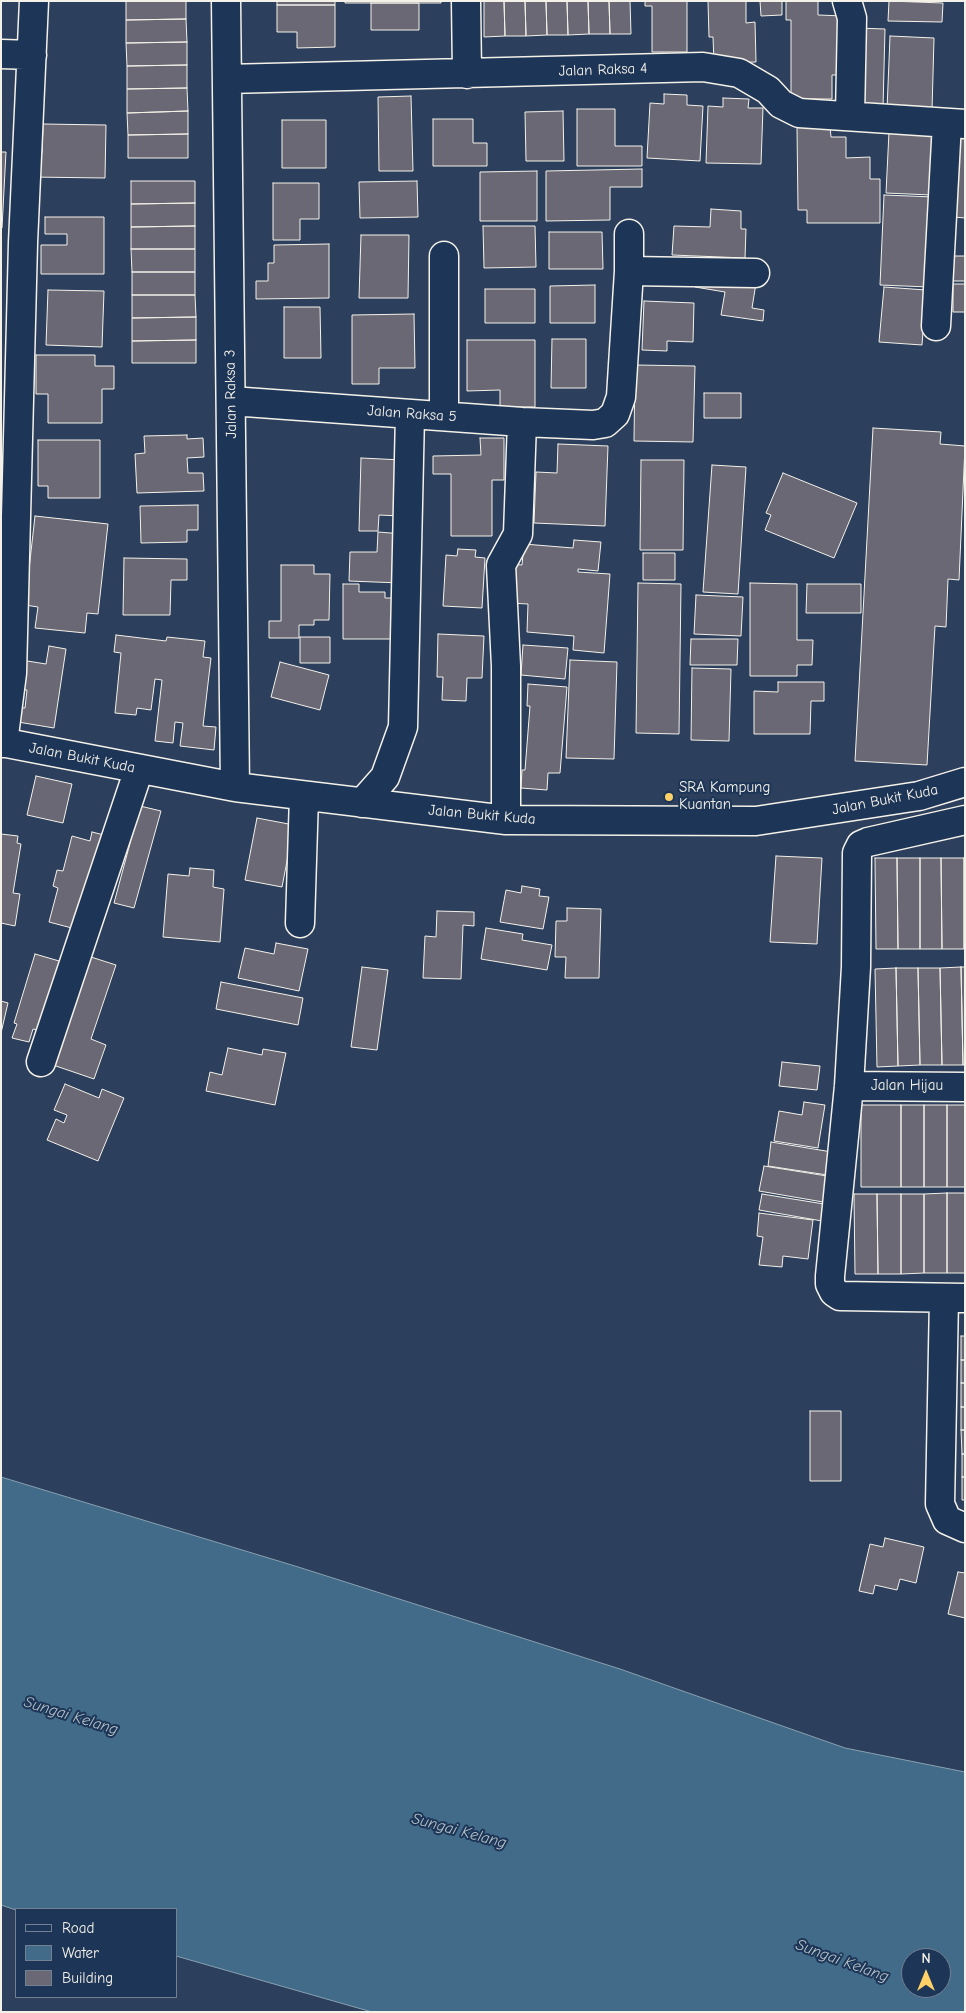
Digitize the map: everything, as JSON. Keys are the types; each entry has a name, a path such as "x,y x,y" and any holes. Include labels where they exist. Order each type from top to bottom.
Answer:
{"street":[{"path":"2,743 12,673 12,243 32,55 34,1"},
{"name":"Jalan Raksa 3","path":"226,1 235,787"},
{"path":"466,1 467,74"},
{"path":"847,1 852,18 850,116"},
{"path":"1,54 32,55"},
{"name":"Jalan Raksa 4","path":"227,79 704,67 739,73 768,90 781,104 799,113 956,124"},
{"path":"936,326 956,124"},
{"path":"629,234 629,271 755,273"},
{"path":"444,256 444,416"},
{"name":"Jalan Raksa 5","path":"231,401 522,422 593,425 605,422 615,414 621,397 629,271"},
{"path":"362,803 385,777 403,727 410,414"},
{"path":"506,820 506,666 501,565 518,534 522,422"},
{"name":"Jalan Bukit Kuda","path":"2,743 235,787 506,820 756,821 919,796 965,782"},
{"path":"42,1062 139,769"},
{"path":"300,923 304,796"},
{"path":"965,820 868,842 861,846 857,853 856,967 849,1086 830,1284 834,1292 840,1296 954,1298 940,1504 947,1520 965,1528"},
{"name":"Jalan Hijau","path":"849,1086 965,1087"}],"water":[{"name":"Sungai Kelang","path":"1,1477 295,1566 620,1669 845,1748 965,1772 965,2012 372,2012 178,1957 178,1908 15,1908 15,1910 1,1905"}],"building":[{"path":"126,1 186,1 186,19 126,20"},
{"path":"277,1 335,1 335,5 277,5"},
{"path":"345,1 441,1 441,3 345,3"},
{"path":"484,1 504,1 505,36 484,37"},
{"path":"504,1 525,1 526,36 505,36"},
{"path":"525,1 546,1 547,35 526,36"},
{"path":"546,1 567,1 568,35 547,35"},
{"path":"567,1 588,1 589,34 568,35"},
{"path":"588,1 609,1 610,34 589,34"},
{"path":"609,1 630,1 631,34 610,34"},
{"path":"645,1 687,1 687,52 652,52 652,6 645,6"},
{"path":"708,1 746,1 746,23 755,22 756,62 714,63 713,37 709,37"},
{"path":"760,1 782,1 782,15 761,16"},
{"path":"786,1 818,1 818,15 845,16 845,75 832,75 832,99 791,99 791,20 786,20"},
{"path":"889,1 943,3 942,22 888,21"},
{"path":"371,3 419,3 419,30 371,30"},
{"path":"277,5 335,5 335,47 297,48 297,32 277,32"},
{"path":"186,19 187,42 126,43 126,20"},
{"path":"857,28 885,29 883,108 855,107"},
{"path":"890,36 934,38 932,111 887,110"},
{"path":"187,42 187,65 127,66 126,43"},
{"path":"187,65 187,88 127,89 127,66"},
{"path":"187,88 188,111 127,113 127,89"},
{"path":"664,94 687,95 687,105 703,106 700,161 647,158 650,103 664,104"},
{"path":"411,96 413,171 379,171 378,97"},
{"path":"723,98 749,99 748,108 763,108 761,164 706,163 708,106 723,107"},
{"path":"577,109 615,109 615,146 642,146 642,166 577,166"},
{"path":"188,111 188,134 128,135 127,113"},
{"path":"563,111 564,161 526,161 525,112"},
{"path":"433,119 473,119 473,143 487,143 487,166 433,166"},
{"path":"282,120 326,120 326,168 282,168"},
{"path":"43,124 106,125 105,178 31,177 32,153 42,153"},
{"path":"797,126 830,126 831,137 846,137 846,158 870,157 870,179 880,179 880,223 807,223 807,210 798,210"},
{"path":"889,132 934,135 931,195 886,193"},
{"path":"188,134 188,158 128,158 128,135"},
{"path":"958,137 965,137 965,218 954,217"},
{"path":"1,152 6,152 2,228 1,228"},
{"path":"642,169 642,187 610,187 610,220 546,221 546,171"},
{"path":"537,171 537,221 480,221 480,172"},
{"path":"131,181 195,181 195,203 131,204"},
{"path":"417,181 418,217 360,218 359,182"},
{"path":"273,183 319,183 319,219 300,219 300,240 273,240"},
{"path":"884,195 934,197 929,287 880,285"},
{"path":"195,203 195,226 131,227 131,204"},
{"path":"711,209 741,211 741,229 746,229 745,258 672,255 674,226 710,227"},
{"path":"45,217 104,217 104,274 41,274 41,245 67,245 67,234 45,234"},
{"path":"195,226 195,249 131,249 131,227"},
{"path":"483,226 535,226 536,267 484,268"},
{"path":"549,232 602,232 603,269 549,269"},
{"path":"361,235 409,235 408,298 359,298"},
{"path":"329,244 329,298 256,299 256,281 268,281 268,263 274,263 274,245"},
{"path":"131,249 195,249 195,272 132,272"},
{"path":"943,256 965,256 965,281 943,281"},
{"path":"698,268 757,277 752,308 764,310 763,321 721,315 725,292 695,287"},
{"path":"132,272 195,272 195,295 132,295"},
{"path":"953,284 965,284 965,312 953,312"},
{"path":"595,285 595,323 550,323 550,286"},
{"path":"884,287 926,290 922,345 879,342"},
{"path":"485,289 535,289 535,323 485,323"},
{"path":"48,290 104,291 102,347 46,345"},
{"path":"132,295 195,295 196,317 132,318"},
{"path":"644,301 694,303 693,342 667,341 667,351 642,350"},
{"path":"284,307 320,307 321,358 284,358"},
{"path":"414,314 415,368 379,368 379,384 352,384 352,315"},
{"path":"196,317 196,340 132,341 132,318"},
{"path":"552,339 586,339 586,388 551,388"},
{"path":"196,340 196,363 132,363 132,341"},
{"path":"467,340 535,340 535,407 500,407 500,390 467,391"},
{"path":"36,355 95,355 95,366 114,366 114,389 102,389 102,423 48,423 48,394 36,394"},
{"path":"635,365 695,366 693,442 634,441"},
{"path":"704,393 741,393 741,418 704,418"},
{"path":"873,428 941,432 940,444 965,446 959,580 948,579 946,627 935,626 927,765 855,761"},
{"path":"187,435 187,439 203,438 204,457 187,458 188,473 203,473 204,491 137,493 135,454 145,453 144,436"},
{"path":"480,438 504,438 504,480 492,480 492,536 451,536 451,474 433,474 433,456 481,455"},
{"path":"38,440 100,440 100,498 48,498 48,486 38,486"},
{"path":"558,444 608,446 605,526 534,523 536,472 557,473"},
{"path":"361,458 402,460 400,516 379,515 378,531 359,531"},
{"path":"641,460 684,460 683,550 640,550"},
{"path":"712,465 746,467 738,594 703,592"},
{"path":"783,473 857,503 834,558 765,530 771,515 766,513"},
{"path":"198,505 198,530 187,530 187,542 141,543 140,506"},
{"path":"35,516 108,524 98,614 87,613 85,633 35,628 38,607 25,605"},
{"path":"378,532 403,534 401,583 349,581 350,552 377,552"},
{"path":"574,540 601,542 598,571 578,569 578,572 610,574 604,653 573,650 574,636 527,632 528,604 490,602 493,563 522,565 524,544 573,548"},
{"path":"458,549 476,550 475,557 485,558 482,608 443,606 446,555 457,556"},
{"path":"643,553 675,553 675,580 643,580"},
{"path":"124,558 187,559 187,580 171,580 170,615 123,615"},
{"path":"281,565 314,565 314,574 330,574 329,620 314,620 314,625 299,625 299,638 269,638 269,621 281,621"},
{"path":"638,583 681,584 679,734 636,733"},
{"path":"750,583 797,584 797,640 813,640 812,665 797,665 797,676 750,676"},
{"path":"343,584 359,584 359,592 385,592 385,598 403,598 403,639 343,639"},
{"path":"807,584 861,584 861,613 806,613"},
{"path":"696,595 743,597 741,636 694,634"},
{"path":"438,634 484,636 482,678 467,678 466,701 442,700 443,677 437,677"},
{"path":"116,635 166,641 167,637 205,641 203,657 211,658 203,726 216,727 214,750 180,746 183,723 175,722 173,743 155,741 162,680 155,679 151,710 137,708 136,715 115,713 121,653 114,652"},
{"path":"300,637 330,637 330,663 300,663"},
{"path":"691,639 738,639 737,665 690,665"},
{"path":"523,645 568,648 565,679 521,675"},
{"path":"49,646 66,649 54,728 12,721 14,707 25,708 27,690 17,689 21,660 46,664"},
{"path":"570,660 617,662 614,759 566,758"},
{"path":"280,662 329,675 320,710 271,697"},
{"path":"692,668 731,669 729,741 691,740"},
{"path":"778,682 824,682 824,701 811,701 810,734 754,734 754,691 778,692"},
{"path":"528,684 567,687 560,773 548,773 547,790 521,788 522,770 525,770 530,706 527,706"},
{"path":"36,776 72,784 63,823 27,815"},
{"path":"140,806 161,811 134,908 114,903"},
{"path":"257,818 294,825 282,887 245,880"},
{"path":"92,832 108,836 87,932 49,922 58,888 53,886 57,870 63,871 72,836 90,841"},
{"path":"1,834 18,836 17,843 21,844 13,893 20,894 15,926 1,923"},
{"path":"776,856 822,858 817,944 770,942"},
{"path":"875,858 897,858 898,949 876,949"},
{"path":"897,858 920,858 920,949 898,949"},
{"path":"920,858 941,858 942,949 920,949"},
{"path":"941,858 964,858 964,949 942,949"},
{"path":"965,858 965,949 964,949"},
{"path":"190,868 214,870 213,887 224,889 220,942 163,937 168,874 189,876"},
{"path":"522,886 540,889 539,896 549,897 543,929 500,922 506,890 521,893"},
{"path":"567,908 601,909 599,978 565,978 566,957 555,957 556,921 567,921"},
{"path":"437,911 474,912 474,926 463,925 461,979 423,978 425,936 436,937"},
{"path":"486,928 523,934 522,940 552,945 547,970 481,959"},
{"path":"276,943 308,949 299,991 238,978 245,948 274,954"},
{"path":"35,954 66,963 45,1032 33,1029 29,1042 12,1038 17,1024 14,1023"},
{"path":"91,957 116,965 91,1039 106,1045 94,1079 53,1065"},
{"path":"362,967 388,970 377,1050 351,1047"},
{"path":"961,967 963,1065 942,1065 940,968"},
{"path":"961,967 965,967 965,1065 963,1065"},
{"path":"896,968 898,1066 877,1067 875,969"},
{"path":"896,968 918,968 920,1065 898,1066"},
{"path":"918,968 940,968 942,1065 920,1065"},
{"path":"221,982 303,998 298,1025 216,1009"},
{"path":"1,1001 8,1003 1,1033"},
{"path":"228,1048 262,1055 263,1049 286,1053 275,1105 206,1091 210,1072 222,1075"},
{"path":"782,1062 820,1066 817,1090 779,1086"},
{"path":"65,1084 99,1098 102,1089 124,1098 98,1161 47,1140 56,1119 64,1123 67,1115 54,1110"},
{"path":"804,1102 825,1105 818,1148 774,1141 779,1111 802,1115"},
{"path":"861,1105 901,1105 901,1187 861,1187"},
{"path":"901,1105 924,1105 924,1187 901,1187"},
{"path":"924,1105 947,1105 947,1187 924,1187"},
{"path":"947,1105 965,1105 965,1187 947,1187"},
{"path":"771,1142 838,1153 834,1176 768,1166"},
{"path":"764,1166 827,1176 823,1202 759,1191"},
{"path":"947,1193 965,1193 965,1273 947,1273"},
{"path":"947,1193 947,1273 924,1273 924,1194"},
{"path":"762,1194 824,1204 822,1221 759,1210"},
{"path":"854,1194 877,1194 878,1274 855,1274"},
{"path":"877,1194 901,1194 901,1274 878,1274"},
{"path":"901,1194 924,1194 924,1273 901,1274"},
{"path":"759,1213 813,1220 808,1259 783,1256 782,1267 759,1265 763,1237 757,1236"},
{"path":"961,1336 965,1336 965,1360 961,1360"},
{"path":"961,1360 965,1360 965,1383 961,1383"},
{"path":"961,1383 965,1383 965,1407 961,1407"},
{"path":"961,1407 965,1407 965,1430 961,1430"},
{"path":"810,1411 841,1411 841,1481 810,1481"},
{"path":"961,1430 965,1430 965,1454 962,1454"},
{"path":"962,1454 965,1454 965,1477 962,1477"},
{"path":"962,1477 965,1477 965,1500 962,1500"},
{"path":"885,1538 924,1547 916,1583 900,1579 897,1590 875,1585 873,1594 859,1591 870,1544 883,1547"},
{"path":"958,1572 965,1573 965,1618 948,1614"}],"place":[{"name":"SRA Kampung Kuantan","path":"669,797"}]}
